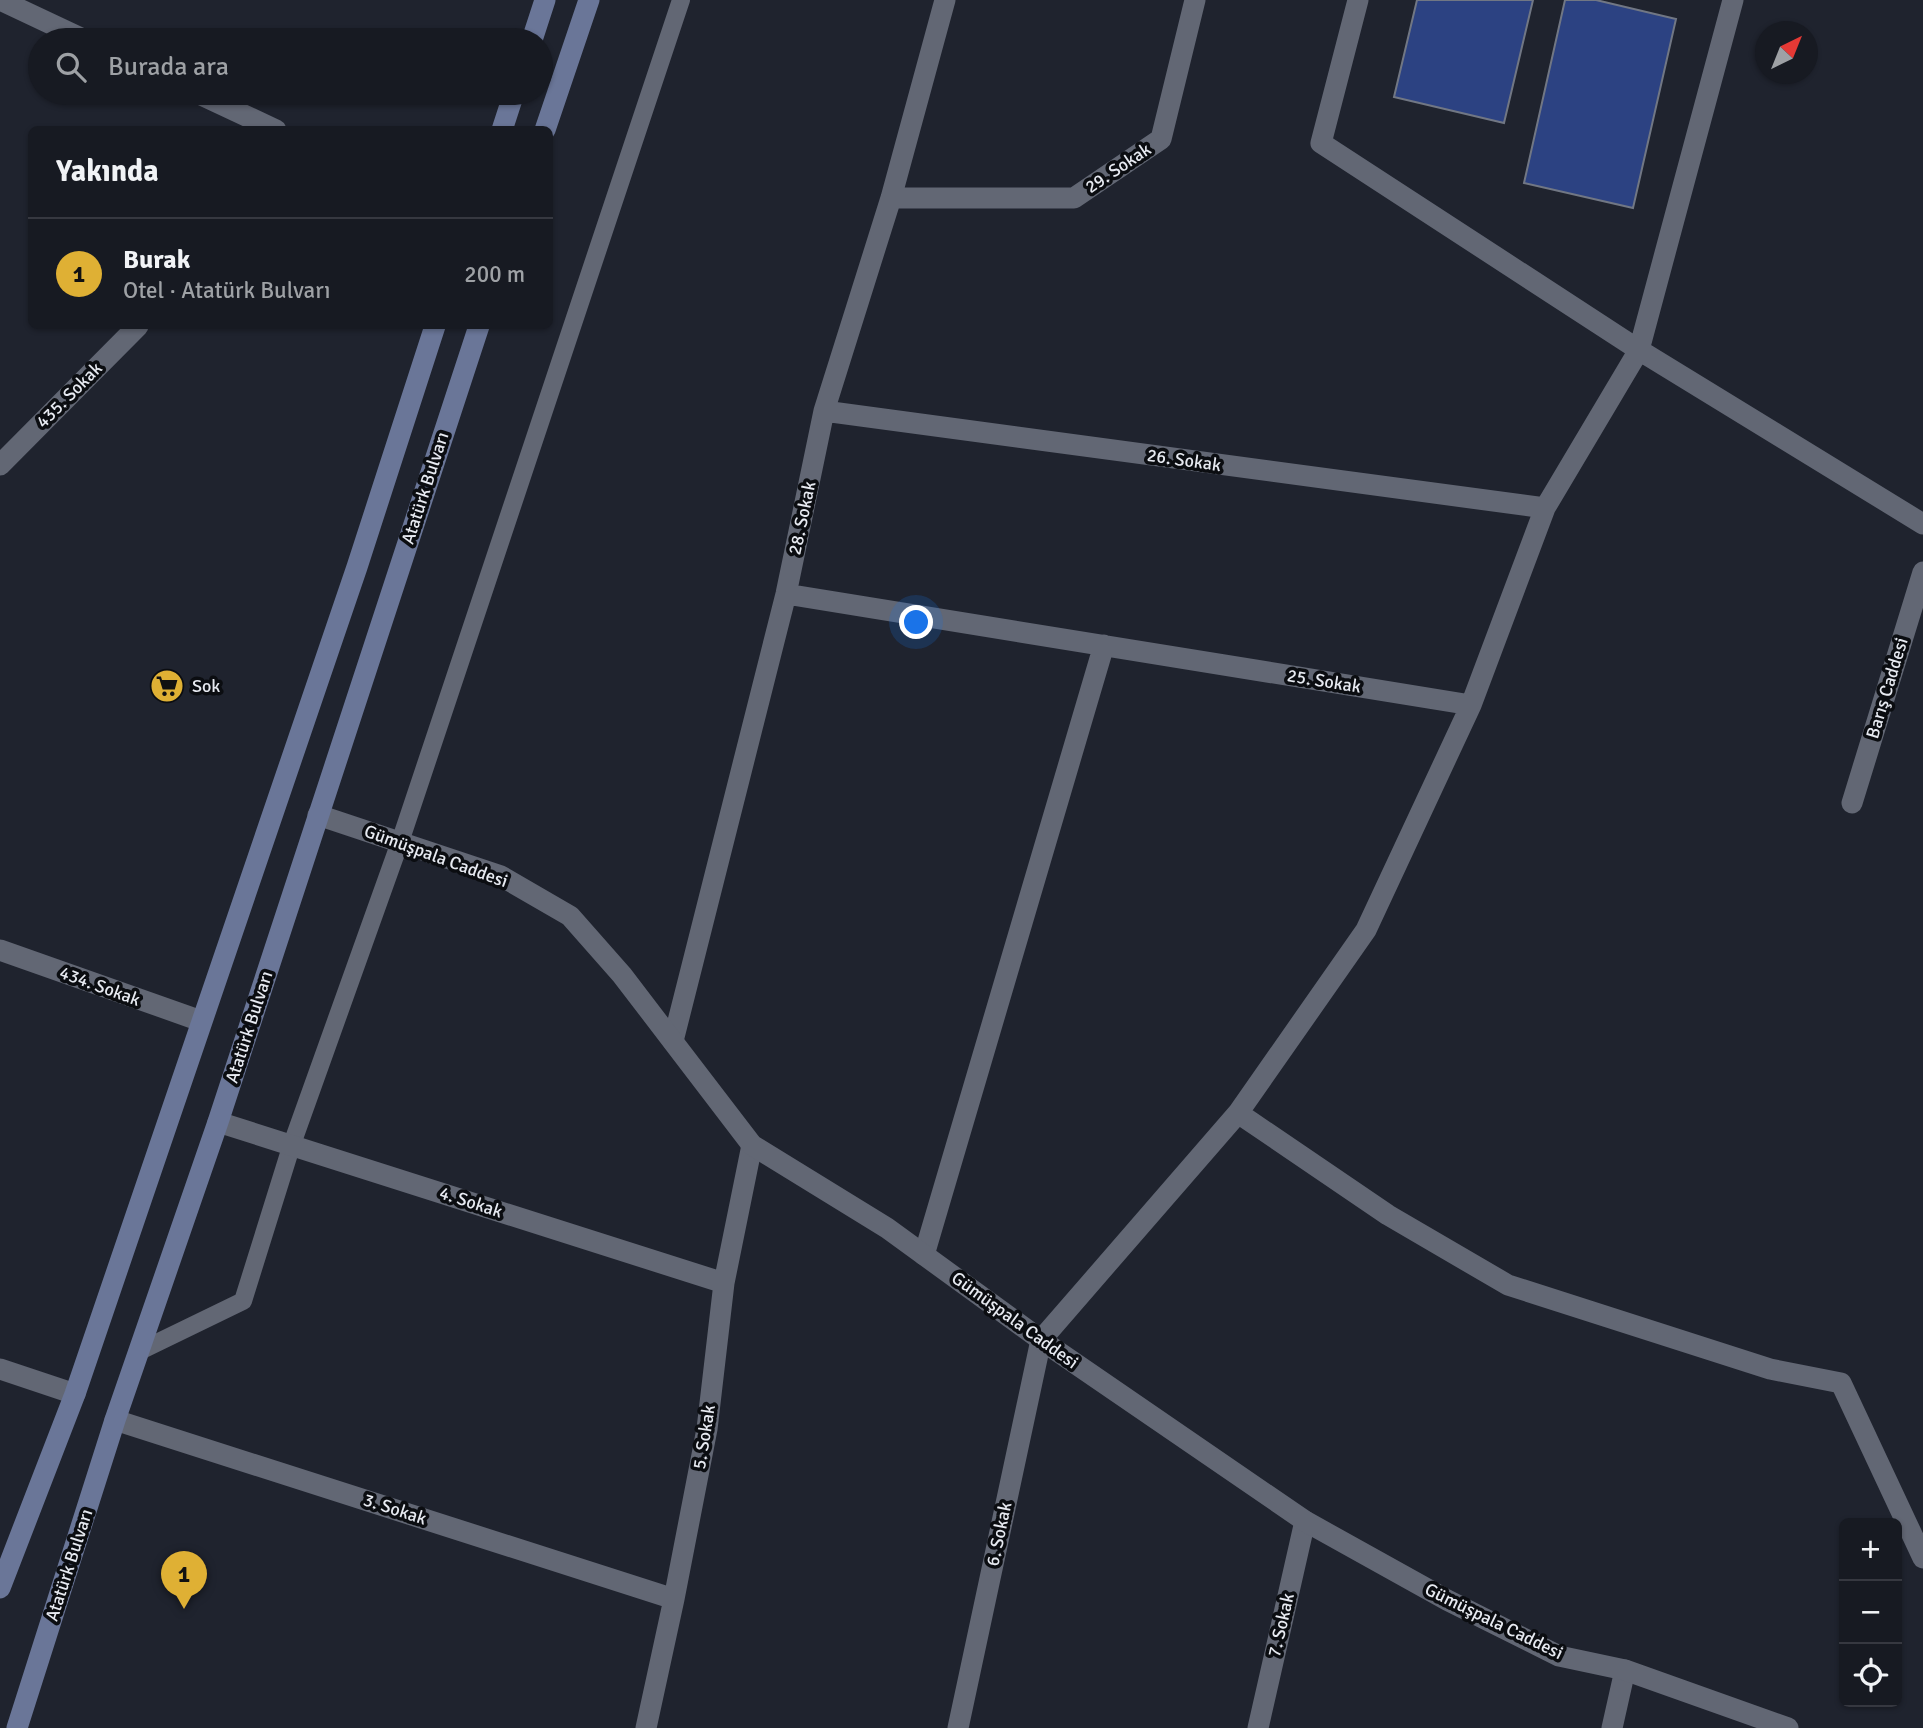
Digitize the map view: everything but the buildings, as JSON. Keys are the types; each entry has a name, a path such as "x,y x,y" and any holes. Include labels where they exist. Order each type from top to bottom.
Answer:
{"main road":[{"path":"535,28 545,0"},
{"path":"546,126 589,0"},
{"path":"503,126 510,105"},
{"path":"0,1588 75,1394 434,329"},
{"name":"Atatürk Bulvarı","path":"17,1728 116,1420 218,1122 478,329"}],"street":[{"path":"0,0 60,28"},
{"name":"28. Sokak","path":"673,1041 786,594 824,411 891,198 945,0"},
{"name":"29. Sokak","path":"891,198 1074,198 1161,139 1195,0"},
{"path":"1358,0 1321,143 1639,350 1923,524"},
{"path":"1041,1340 1238,1114 1366,930 1471,705 1545,508 1639,350 1733,0"},
{"path":"223,105 267,126"},
{"name":"435. Sokak","path":"0,465 135,329"},
{"name":"26. Sokak","path":"824,411 1545,508"},
{"name":"Barış Caddesi","path":"1852,803 1923,572"},
{"name":"25. Sokak","path":"786,594 1471,705"},
{"path":"924,1255 1104,645"},
{"name":"Gümüşpala Caddesi","path":"318,815 501,876 570,916 622,975 752,1145 887,1228 1041,1340 1305,1521 1447,1600 1559,1656 1625,1670 1788,1728"},
{"name":"434. Sokak","path":"0,950 201,1021"},
{"path":"1238,1114 1388,1215 1508,1285 1770,1369 1841,1383 1923,1558"},
{"name":"4. Sokak","path":"218,1122 724,1283"},
{"name":"5. Sokak","path":"646,1728 707,1429 724,1283 752,1145"},
{"name":"6. Sokak","path":"958,1728 1041,1340"},
{"path":"0,1369 75,1394"},
{"name":"3. Sokak","path":"116,1420 674,1599"},
{"name":"7. Sokak","path":"1258,1728 1305,1521"},
{"path":"1612,1728 1625,1670"}],"lane":[{"path":"140,1351 243,1301 292,1144 400,842 681,0"}],"place":[{"name":"Sok","path":"167,686"},
{"name":"Burak","path":"184,1609"}]}
